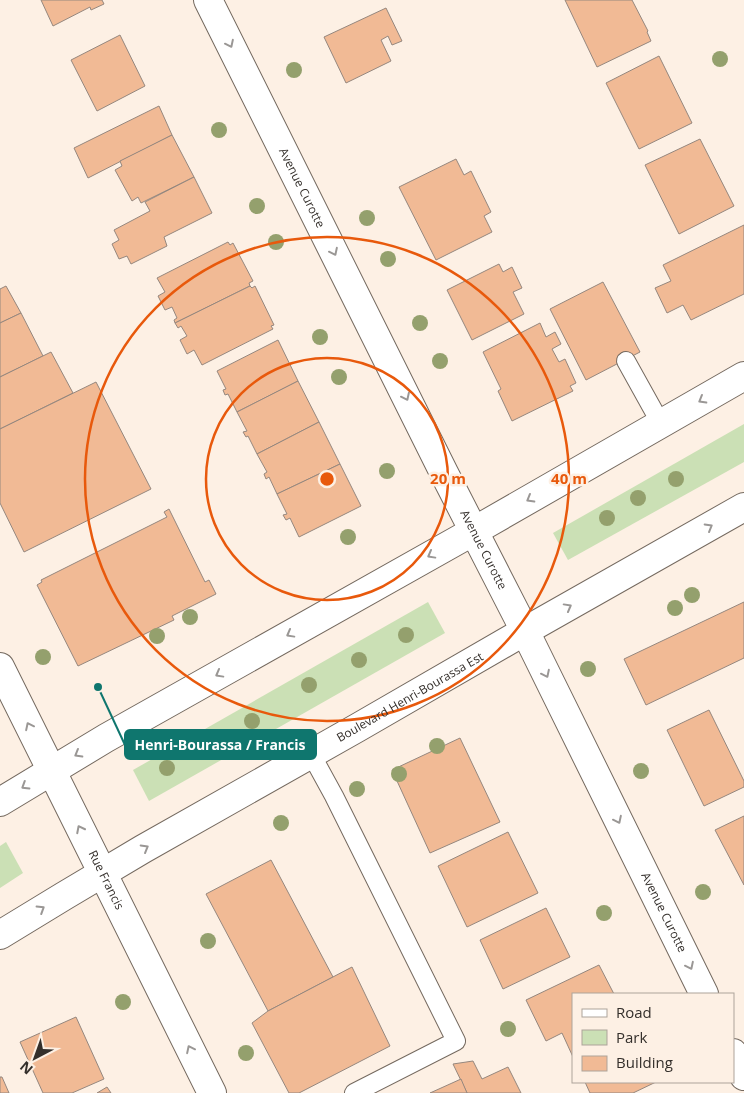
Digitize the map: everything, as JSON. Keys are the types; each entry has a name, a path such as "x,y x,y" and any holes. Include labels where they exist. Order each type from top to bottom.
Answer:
{"main road":[{"name":"Avenue Curotte","path":"208,0 525,631 704,993"},
{"path":"0,802 114,733 474,531 744,376"},
{"name":"Boulevard Henri-Bourassa Est","path":"0,935 102,872 744,507"},
{"name":"Rue Francis","path":"0,667 212,1093"},
{"path":"734,1056 744,1076"}],"lane":[{"path":"626,360 661,424"},
{"path":"311,754 334,796 456,1041 354,1093"}],"green space":[{"path":"744,424 744,462 568,560 553,533"},
{"path":"428,602 445,633 149,801 133,770"},
{"path":"6,842 23,873 0,888 0,846"}],"building":[{"path":"41,0 102,0 104,4 91,10 90,7 53,26"},
{"path":"565,0 632,0 651,41 597,67"},
{"path":"386,8 402,41 392,45 388,36 381,40 391,61 346,83 324,37"},
{"path":"120,35 145,86 97,111 71,60"},
{"path":"659,56 692,123 639,149 606,83"},
{"path":"159,106 172,135 88,178 74,148"},
{"path":"172,135 194,177 141,203 138,197 132,201 115,170 122,166 120,161"},
{"path":"700,139 734,206 679,234 645,165"},
{"path":"456,159 464,175 471,171 491,212 484,216 492,232 436,260 399,187"},
{"path":"194,177 212,213 164,237 167,246 131,264 127,256 119,259 112,244 119,240 114,230 150,211 145,202"},
{"path":"744,225 744,294 691,320 683,305 667,313 655,288 671,281 663,265"},
{"path":"228,242 230,245 233,243 253,281 249,283 250,286 175,323 174,320 177,318 172,307 165,310 158,296 165,292 157,278"},
{"path":"499,264 503,272 512,267 522,288 513,292 524,314 472,340 447,290"},
{"path":"603,282 640,352 586,380 550,309"},
{"path":"6,286 21,313 0,323 0,289"},
{"path":"250,286 252,288 255,286 274,325 271,326 273,329 202,365 194,350 187,354 180,340 187,336 181,326 178,328 175,323"},
{"path":"21,313 43,356 0,377 0,323"},
{"path":"540,323 546,337 555,332 561,344 552,349 559,362 565,359 576,383 570,386 573,391 512,421 498,391 501,389 483,352"},
{"path":"278,340 298,381 237,412 228,394 225,395 223,390 226,389 217,371"},
{"path":"51,352 73,393 0,429 0,377"},
{"path":"298,381 319,422 257,454 248,436 246,437 243,432 247,431 237,412"},
{"path":"96,382 151,489 24,552 0,503 0,429"},
{"path":"319,422 340,464 277,494 269,477 266,479 264,474 267,472 257,454"},
{"path":"340,464 361,506 299,537 290,518 286,520 283,515 287,514 277,494"},
{"path":"169,509 205,582 209,580 216,594 172,616 174,620 78,666 37,585 42,582 41,580 167,517 164,512"},
{"path":"744,602 744,658 646,705 624,659"},
{"path":"709,710 744,781 744,787 704,806 667,730"},
{"path":"460,738 500,822 430,853 392,770"},
{"path":"744,816 744,885 715,830"},
{"path":"508,832 538,893 467,927 438,866"},
{"path":"271,860 333,977 268,1011 206,894"},
{"path":"546,908 570,957 503,989 480,940"},
{"path":"599,965 613,993 572,993 572,1055 562,1033 546,1041 526,1000"},
{"path":"352,967 390,1046 299,1093 289,1093 252,1023 268,1011"},
{"path":"76,1017 104,1079 72,1093 43,1093 20,1042"},
{"path":"473,1061 482,1079 508,1067 521,1093 467,1093 453,1064"},
{"path":"0,1077 2,1077 9,1093 0,1093"},
{"path":"461,1079 467,1093 430,1093"},
{"path":"585,1083 654,1083 633,1093 590,1093"},
{"path":"107,1087 111,1093 97,1093"}],"place":[{"name":"Henri-Bourassa / Francis","path":"98,687"}]}
